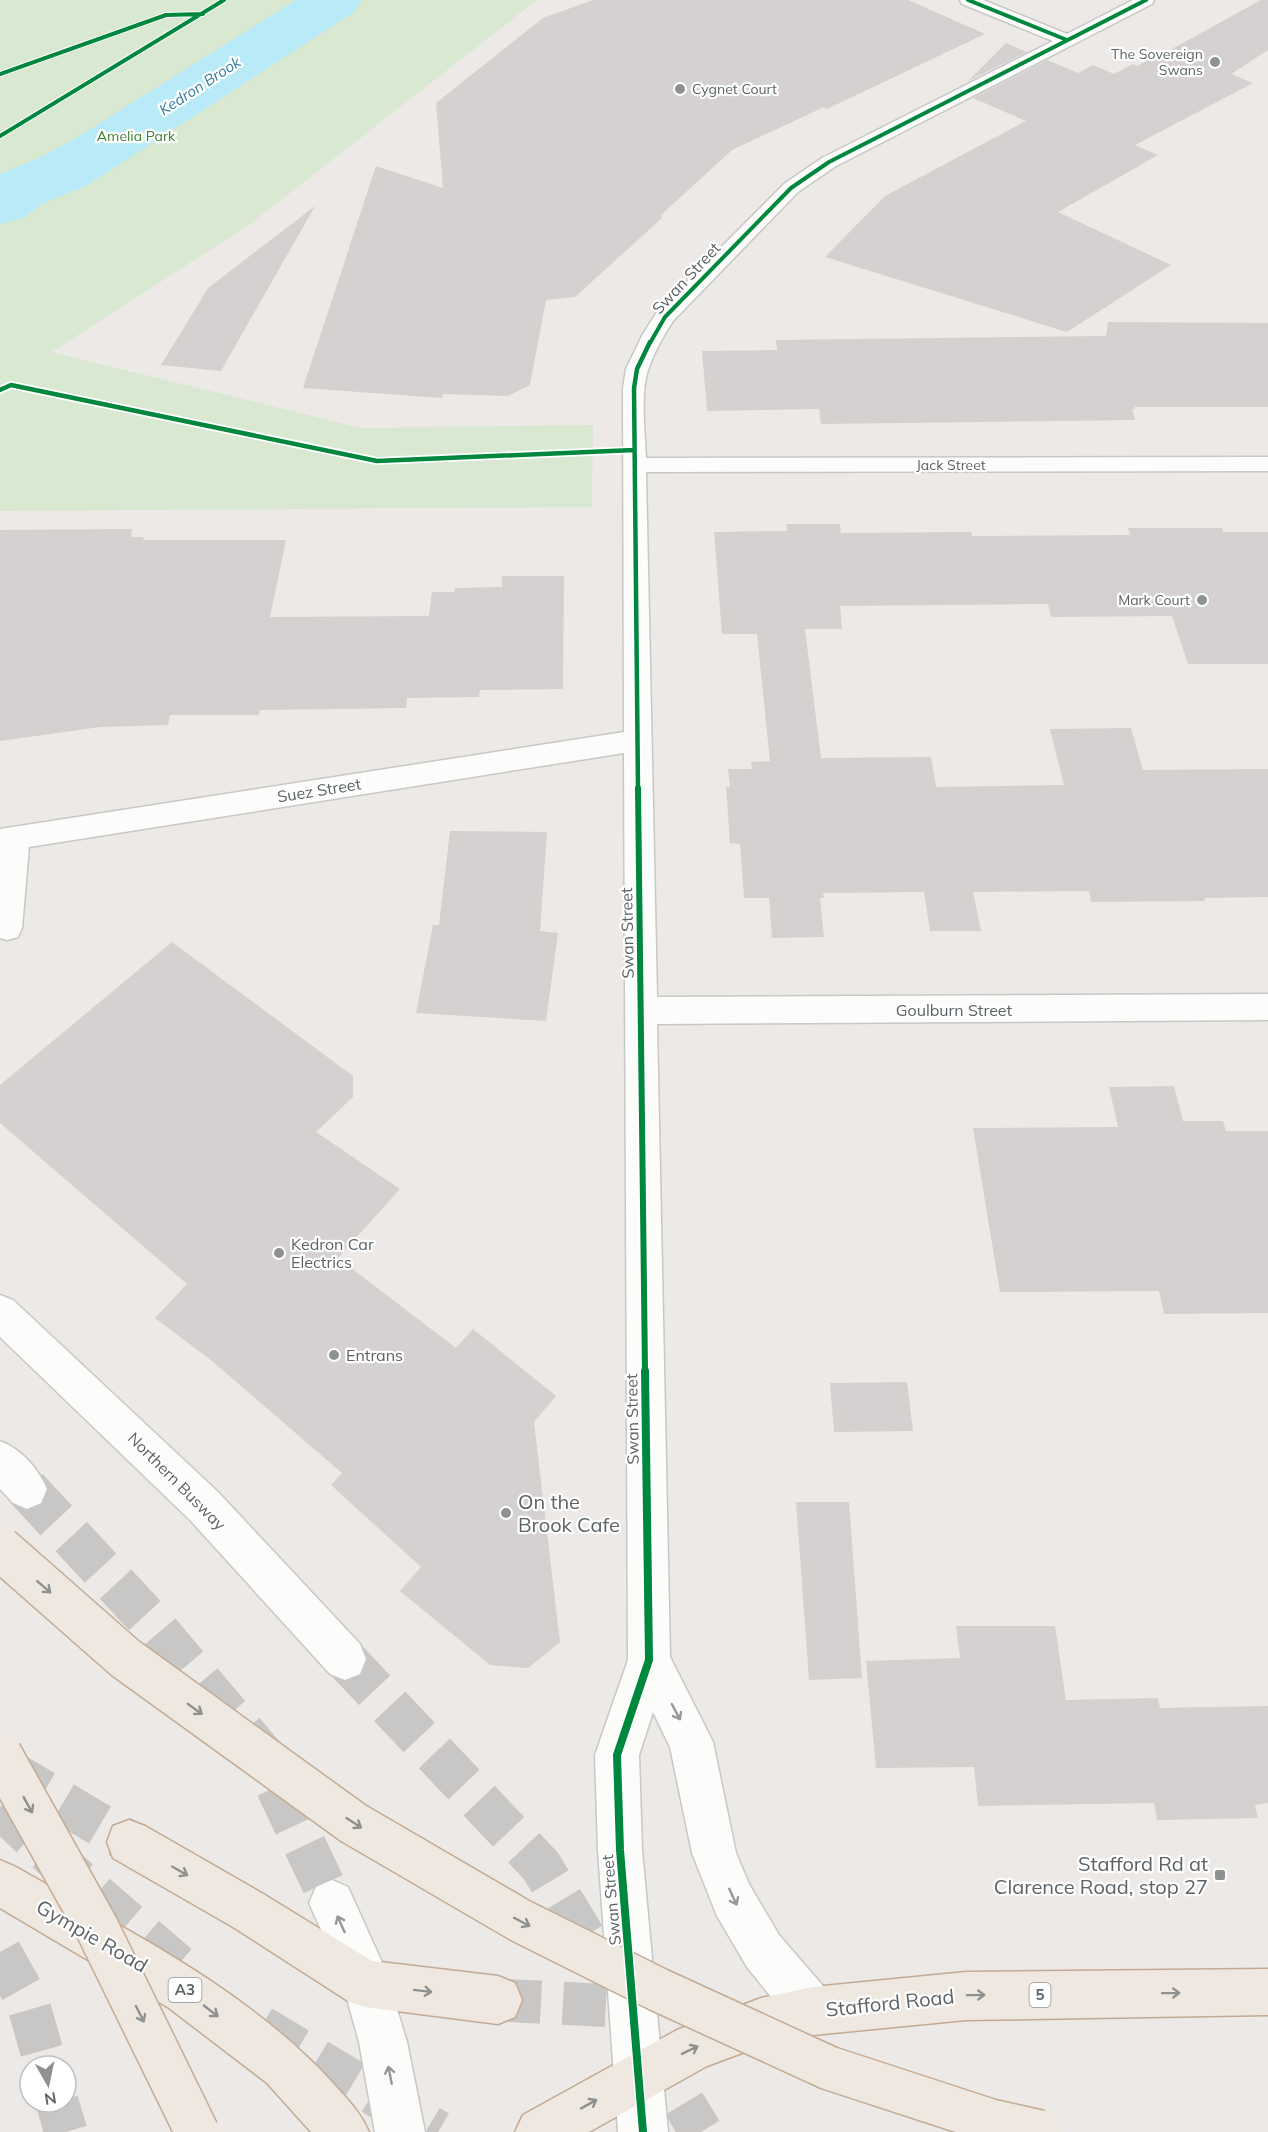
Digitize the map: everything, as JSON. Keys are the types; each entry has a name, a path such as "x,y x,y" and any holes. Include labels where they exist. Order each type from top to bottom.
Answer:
{"highway":[{"path":"0,1548 125,1658 353,1823 521,1921 659,1990 829,2068 991,2121 1040,2132"},
{"path":"0,1754 97,1928 197,2132"},
{"path":"129,1842 249,1911 365,1984 498,2000"},
{"name":"Gympie Road","path":"0,1883 186,1991 284,2066 344,2132"},
{"name":"Stafford Road","path":"540,2132 694,2048 761,2022 813,2011 966,1996 1268,1992"}],"street":[{"path":"968,0 1067,40"},
{"name":"Swan Street","path":"643,2132 620,1850 617,1755 649,1660 634,388 637,369 644,350 665,317 791,188 829,162 1146,0"},
{"name":"Jack Street","path":"635,465 1268,464"},
{"name":"Suez Street","path":"8,839 638,740"},
{"path":"7,928 8,839"},
{"name":"Goulburn Street","path":"641,1011 1268,1007"},
{"name":"Northern Busway","path":"0,1312 204,1506 345,1659"},
{"path":"0,1460 27,1489"},
{"name":"Swan Street","path":"649,1660 692,1742 714,1853 733,1900 763,1951 813,2011"},
{"path":"332,1903 361,1966 383,2042 400,2132"}],"green space":[{"name":"Amelia Park","path":"0,0 537,0 250,224 52,352 360,428 593,425 592,507 0,511"}],"building":[{"path":"593,0 908,0 985,34 827,109 824,107 732,150 575,297 546,300 530,385 508,396 443,394 442,398 303,388 376,166 443,188 436,103 543,18"},
{"path":"1261,0 1268,0 1268,50 1231,74 1253,83 1135,145 1158,155 1058,212 1171,265 1067,332 825,257 885,196 1026,121 973,98 1047,60 1078,73 1093,65 1114,74 1133,64 1137,66 1150,61"},
{"path":"1006,43 1027,52 968,81"},
{"path":"315,206 221,371 161,365 208,288"},
{"path":"1108,322 1268,323 1268,407 1134,407 1135,409 1132,409 1135,420 821,424 819,409 707,411 702,351 777,350 776,340 1106,336"},
{"path":"786,524 840,524 841,533 971,532 972,536 1130,535 1128,528 1222,528 1223,532 1268,532 1268,664 1188,664 1172,616 1051,617 1048,604 840,606 842,629 805,629 821,758 931,757 936,787 1064,785 1050,729 1131,728 1143,770 1268,769 1268,897 1204,898 1205,901 1091,902 1089,891 973,892 981,931 930,931 924,892 823,893 824,898 820,898 824,937 772,938 769,898 744,898 740,844 730,843 726,787 730,787 728,769 752,769 751,762 770,761 757,634 722,634 714,532 787,531"},
{"path":"132,529 131,537 144,537 143,540 286,540 270,617 429,616 432,592 454,592 455,588 502,587 502,576 564,576 563,689 480,690 479,697 407,698 406,708 260,710 259,715 170,715 168,725 100,727 0,741 0,530"},
{"path":"450,831 547,832 540,931 558,933 546,1021 416,1013 433,925 439,925"},
{"path":"172,942 353,1076 353,1097 316,1132 400,1189 338,1258 456,1348 473,1329 556,1396 534,1422 560,1642 528,1668 490,1665 400,1591 421,1567 331,1485 342,1473 212,1361 155,1318 187,1284 0,1123 0,1085"},
{"path":"1174,1086 1183,1121 1223,1121 1226,1131 1268,1131 1268,1313 1164,1314 1159,1291 1000,1292 973,1128 1118,1127 1109,1087"},
{"path":"907,1382 913,1431 834,1432 830,1383"},
{"path":"796,1502 849,1502 862,1678 809,1680"},
{"path":"956,1626 1055,1626 1066,1700 1158,1698 1160,1708 1268,1706 1268,1803 1255,1805 1258,1818 1157,1820 1154,1803 978,1806 974,1767 876,1768 866,1661 960,1658"}],"waterway":[{"name":"Kedron Brook","path":"0,204 21,189 62,172 95,153 334,0"}],"tunnel":[{"path":"27,1489 146,1617 261,1753 332,1903"},
{"path":"345,1659 541,1866 599,1962"},
{"path":"7,1770 129,1842"},
{"path":"0,1807 70,1873 190,1976"},
{"path":"0,1952 27,2000 43,2054"},
{"path":"498,2000 655,2008"},
{"path":"261,2027 438,2132"},
{"path":"650,2048 701,2132"},
{"path":"61,2114 66,2132"}],"cycle path":[{"path":"0,136 224,0"},
{"path":"968,0 1067,40"},
{"path":"643,2132 620,1850 617,1755 649,1660 634,450 634,388 637,369 665,317 791,188 829,162 1146,0"},
{"path":"0,74 166,15 203,14"},
{"path":"0,390 11,385 377,461 634,450"}],"place":[{"name":"The Sovereign Swans","path":"1215,62"},
{"name":"Cygnet Court","path":"680,89"},
{"name":"Mark Court","path":"1202,600"},
{"name":"Kedron Car Electrics","path":"279,1253"},
{"name":"Entrans","path":"334,1355"},
{"name":"On the Brook Cafe","path":"506,1513"},
{"name":"Stafford Rd at Clarence Road, stop 27","path":"1220,1875"}]}
